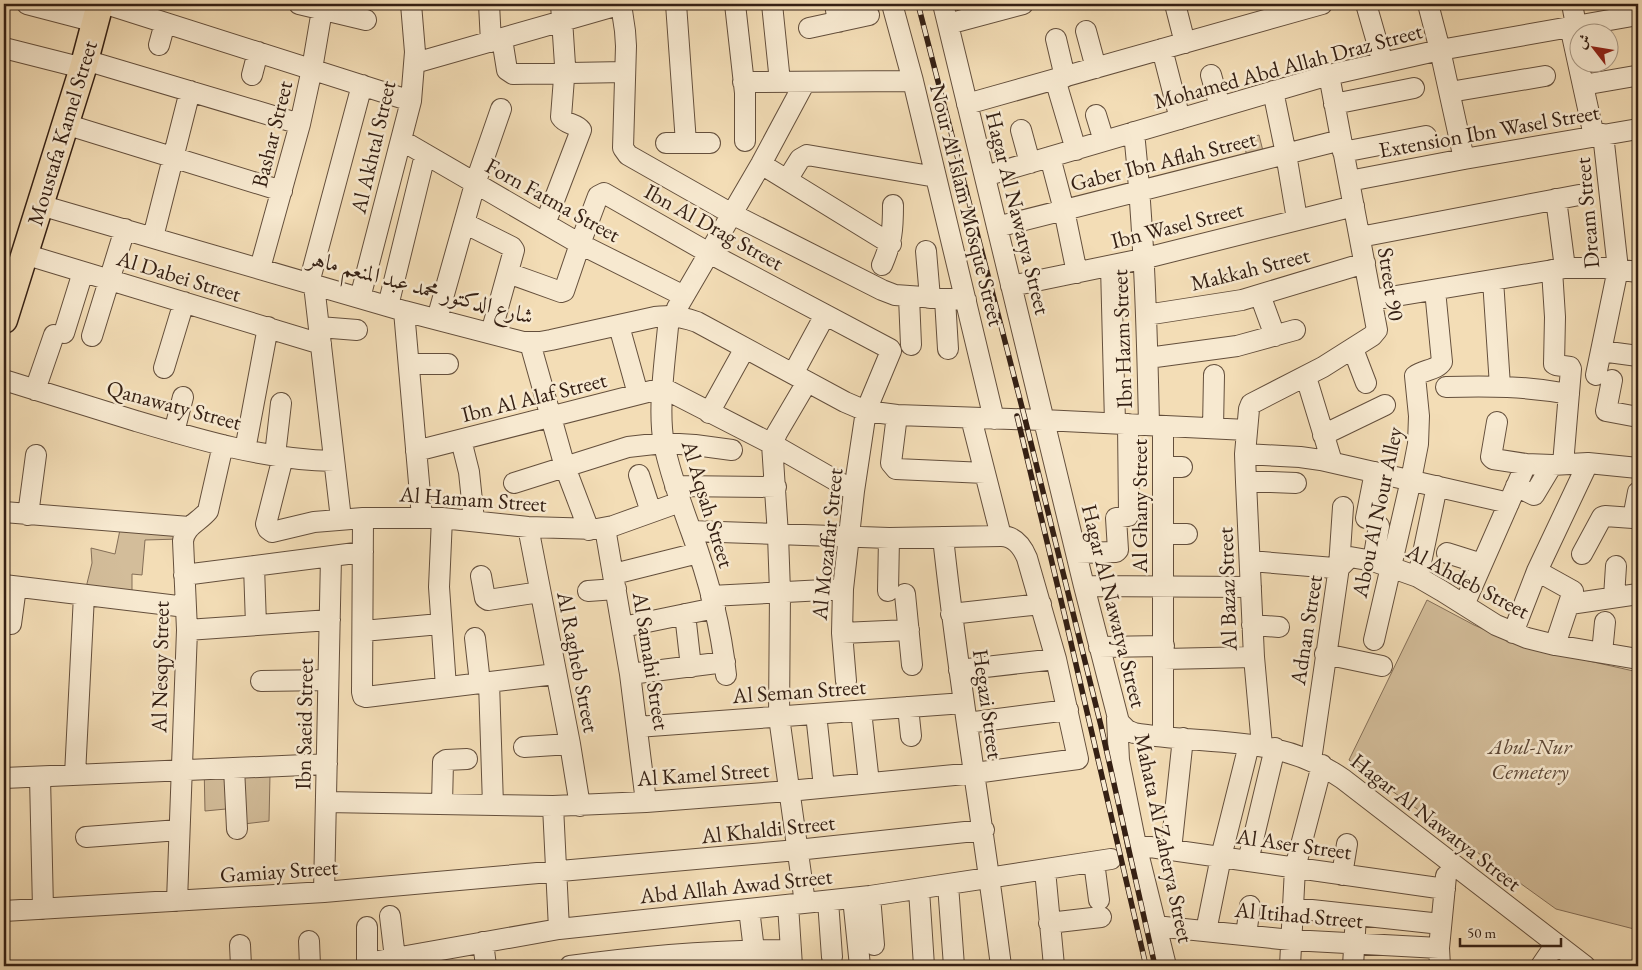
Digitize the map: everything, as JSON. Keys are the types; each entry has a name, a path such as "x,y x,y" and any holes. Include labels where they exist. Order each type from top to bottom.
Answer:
{"main road":[{"name":"Moustafa Kamel Street","path":"6,303 24,254 101,10"}],"street":[{"path":"31,4 101,10 165,23 411,101"},
{"path":"299,4 366,20"},
{"name":"Al Akhtal Street","path":"360,298 411,101 416,52 411,4"},
{"path":"489,4 497,40 507,70 510,73 625,72"},
{"path":"415,63 497,40 562,12 622,4 625,31 624,152 732,214 882,290 908,297 966,300"},
{"path":"676,4 686,143"},
{"path":"735,4 746,112 745,141"},
{"path":"772,4 780,82"},
{"name":"Nour Al Islam Mosque Street","path":"892,4 913,81 994,418"},
{"name":"Hagar Al Nawatya Street","path":"943,4 1099,647 1117,718 1121,725 1131,732 1262,746 1317,763 1343,779 1585,966"},
{"path":"948,24 1023,4"},
{"path":"1175,4 1185,42"},
{"path":"967,104 1322,4"},
{"path":"1366,4 1383,63"},
{"path":"1428,4 1450,92 1464,159"},
{"name":"Dream Street","path":"1572,4 1573,22"},
{"name":"Bashar Street","path":"260,268 300,124 322,10"},
{"path":"545,224 581,134 579,127 564,122 561,117 565,73 562,12"},
{"path":"809,28 836,13 869,15"},
{"name":"Mohamed Abd Allah Draz Street","path":"1599,22 1638,16"},
{"path":"158,45 165,23"},
{"name":"Mohamed Abd Allah Draz Street","path":"985,176 1329,75 1440,50 1570,27"},
{"path":"1086,31 1096,68"},
{"path":"1056,39 1060,78 1076,150"},
{"path":"4,48 84,64 190,91 300,124"},
{"path":"1162,49 1180,119"},
{"path":"252,75 258,52"},
{"name":"Dream Street","path":"1581,72 1599,135 1618,269 1601,351 1606,411 1638,416"},
{"path":"1210,75 1220,107"},
{"name":"Street 90","path":"1247,430 1251,404 1306,377 1353,349 1375,334 1377,330 1329,75"},
{"path":"1450,92 1545,76"},
{"path":"1583,85 1635,76"},
{"path":"743,82 913,81"},
{"path":"671,316 761,164 805,82"},
{"path":"341,519 320,335 312,284 362,85"},
{"path":"1334,104 1414,88"},
{"path":"153,237 190,91"},
{"path":"1272,91 1286,154 1296,219"},
{"path":"437,319 475,184 501,109"},
{"path":"1096,115 1104,141"},
{"path":"65,124 282,191"},
{"path":"1021,130 1030,163"},
{"name":"Extension Ibn Wasel Street","path":"1349,181 1599,135 1638,130"},
{"name":"Ibn Hazm Street","path":"1134,132 1140,191 1148,358 1156,425"},
{"name":"Gaber Ibn Aflah Street","path":"997,227 1286,154 1426,136"},
{"name":"Forn Fatma Street","path":"401,140 580,244 684,296"},
{"path":"666,142 710,144"},
{"path":"422,518 409,364 396,309 425,155"},
{"path":"786,180 800,159 807,155 936,177"},
{"path":"1050,157 1064,210 1077,273"},
{"path":"761,164 891,244"},
{"name":"Ibn Al Drag Street","path":"508,273 563,292 566,289 598,196 604,193 709,253 890,349 891,351 866,412"},
{"path":"1360,238 1579,194"},
{"path":"1245,454 1300,457 1332,462 1437,486 1513,495 1534,495 1558,464 1569,394 1571,368 1554,363 1559,269 1556,199"},
{"name":"شارع الدكتور محمد عبد المنعم ماهر","path":"40,204 396,309 530,342 551,340 655,317 671,316 697,322 866,412 897,416 994,418 1247,430"},
{"path":"882,265 891,244 894,226 893,206"},
{"name":"Ibn Wasel Street","path":"1011,286 1142,259 1354,206"},
{"path":"464,223 512,247 514,250 491,333"},
{"path":"92,336 125,229"},
{"path":"926,251 948,349"},
{"name":"Al Dabei Street","path":"24,254 268,328 320,335 358,330"},
{"name":"Makkah Street","path":"1146,315 1225,304 1365,263"},
{"path":"1076,553 1118,550 1116,518 1129,515 1111,266"},
{"path":"1372,300 1559,269 1592,267 1638,272"},
{"path":"35,390 83,272"},
{"path":"1493,280 1500,386"},
{"name":"Abou Al Nour Alley","path":"1374,640 1382,563 1411,480 1419,434 1419,407 1415,376 1418,373 1440,366 1442,362 1435,290"},
{"path":"1260,295 1275,336"},
{"path":"908,297 911,345"},
{"path":"164,368 184,302"},
{"path":"570,966 674,961 754,950 792,958 798,850 779,717 780,592 776,487 772,444 825,315"},
{"name":"Al Aqsah Street","path":"671,316 663,388 664,443 677,494 692,532 713,602 726,668 692,667"},
{"path":"619,326 638,394"},
{"path":"245,450 268,328"},
{"path":"1148,358 1237,346 1296,330"},
{"name":"Al Samahi Street","path":"530,342 565,467 597,529 615,582 630,674 646,802"},
{"path":"710,413 745,348"},
{"path":"1353,349 1366,383"},
{"path":"1601,351 1638,356"},
{"path":"409,364 448,364"},
{"path":"1213,428 1214,375"},
{"path":"1306,377 1332,462"},
{"name":"Qanawaty Street","path":"4,380 223,445 300,459 334,460"},
{"path":"1446,387 1500,386 1569,394"},
{"path":"663,388 772,444 854,491"},
{"name":"Ibn Al Alaf Street","path":"416,451 663,388"},
{"path":"174,432 183,397"},
{"path":"1323,435 1385,405"},
{"name":"Al Mozaffar Street","path":"846,681 842,633 843,589 854,491 866,412"},
{"path":"279,456 284,416"},
{"path":"897,416 891,463 896,469 985,473"},
{"path":"971,418 1001,536"},
{"path":"1497,422 1492,458 1526,464 1588,463 1638,468"},
{"name":"Al Ghany Street","path":"1156,425 1172,467 1163,534 1163,736"},
{"name":"Al Bazaz Street","path":"1247,430 1245,454 1252,625 1262,746"},
{"path":"460,440 470,480 474,520"},
{"path":"514,483 628,447 664,443 732,450"},
{"path":"4,512 189,527 200,519 216,512 223,445"},
{"path":"28,515 36,455"},
{"name":"Al Hamam Street","path":"279,456 266,524 268,529 275,532 314,522 363,518 442,518 528,527 597,529 651,512 677,494 776,487"},
{"path":"1513,633 1537,571 1588,463"},
{"path":"1464,606 1526,464"},
{"path":"1375,472 1372,522 1382,563"},
{"path":"639,475 651,512"},
{"path":"1246,482 1296,484"},
{"path":"1418,578 1437,486"},
{"path":"1582,554 1602,517 1633,518 1638,492"},
{"name":"Adnan Street","path":"1290,966 1295,868 1317,763 1325,654 1339,566 1343,506"},
{"path":"363,518 363,696 555,674"},
{"path":"442,518 439,587 440,624 446,687"},
{"name":"Al Nesqy Street","path":"177,902 187,630 183,541 189,527"},
{"name":"Al Ragheb Street","path":"528,527 570,744 580,806"},
{"path":"692,532 889,538 1010,537 1025,553 1041,604 1068,710 967,723"},
{"path":"1163,534 1187,534"},
{"name":"Hegazi Street","path":"943,537 951,614 984,830 1001,966"},
{"path":"889,538 896,592 908,630 912,665"},
{"path":"184,575 363,552"},
{"path":"588,591 698,553"},
{"path":"1447,554 1482,564"},
{"name":"Ibn Saeid Street","path":"324,892 331,557"},
{"name":"Al Ahdeb Street","path":"1250,560 1332,568 1353,557 1382,563 1442,590 1488,621 1513,633 1541,642 1638,659"},
{"path":"254,566 256,625"},
{"path":"1614,598 1616,566"},
{"path":"1537,571 1573,590 1574,593 1556,645"},
{"path":"481,576 485,598 488,600 540,592"},
{"path":"11,624 10,586 186,607"},
{"path":"1084,586 1251,586"},
{"path":"623,627 685,614 713,602 780,592 843,589"},
{"path":"1570,604 1638,594"},
{"path":"75,775 84,595"},
{"path":"951,614 1041,604"},
{"path":"630,674 692,667 685,614"},
{"path":"187,630 330,620"},
{"path":"1602,653 1605,622"},
{"path":"363,631 440,624"},
{"path":"1252,625 1278,626"},
{"path":"842,633 908,630"},
{"path":"475,638 484,682 493,805"},
{"path":"1099,647 1164,653 1254,657"},
{"path":"1325,654 1382,666"},
{"path":"959,670 1056,659"},
{"path":"261,681 328,680"},
{"name":"Al Seman Street","path":"637,727 964,703"},
{"path":"908,707 911,736"},
{"name":"Al Kamel Street","path":"326,802 580,806 789,791 974,773 1076,760 1078,756 1068,710"},
{"path":"861,711 869,783"},
{"path":"816,714 824,787"},
{"name":"Mahata Al Zaherya Street","path":"1117,718 1119,760 1136,845 1166,966"},
{"path":"1170,850 1183,738"},
{"path":"524,747 570,744"},
{"path":"1206,931 1221,857 1262,746"},
{"path":"1248,861 1262,746"},
{"path":"442,804 442,762 446,760 467,759"},
{"path":"4,778 327,764"},
{"path":"234,768 237,829"},
{"path":"40,777 43,909"},
{"path":"552,806 560,929"},
{"path":"86,836 179,830"},
{"name":"Al Khaldi Street","path":"556,873 984,830"},
{"path":"1342,875 1347,844"},
{"name":"Al Aser Street","path":"1136,845 1445,889"},
{"name":"Abd Allah Awad Street","path":"367,964 560,929 919,890 1102,860 1100,909 1049,923"},
{"path":"1440,957 1447,860"},
{"path":"1044,870 1054,966"},
{"name":"Gamiay Street","path":"4,911 324,892 556,873"},
{"path":"948,885 954,966"},
{"path":"919,890 924,966"},
{"path":"862,897 874,946"},
{"path":"860,966 862,897"},
{"path":"828,901 832,957"},
{"path":"1246,935 1250,906"},
{"path":"1293,908 1441,924"},
{"path":"749,909 754,950"},
{"path":"1353,966 1356,915"},
{"path":"390,916 394,958"},
{"name":"Al Itihad Street","path":"1155,926 1291,940 1355,944 1440,957"},
{"path":"367,927 367,964"},
{"path":"309,941 310,966"},
{"path":"483,942 486,966"},
{"path":"1540,966 1556,944"},
{"path":"240,945 241,966"}],"green space":[{"path":"1259,135 1264,155 1247,159 1244,139"},
{"path":"122,520 182,526 180,539 145,540 142,575 132,574 132,604 82,604 92,563 91,548 115,554"},
{"name":"Abul-Nur Cemetery","path":"1427,600 1474,625 1522,646 1638,672 1638,930 1556,909 1349,760"},
{"path":"204,764 270,775 269,821 227,826 226,809 205,811"}],"railway":[{"path":"918,4 1025,419 1101,726 1155,966"},
{"path":"1017,416 1146,966"}]}
